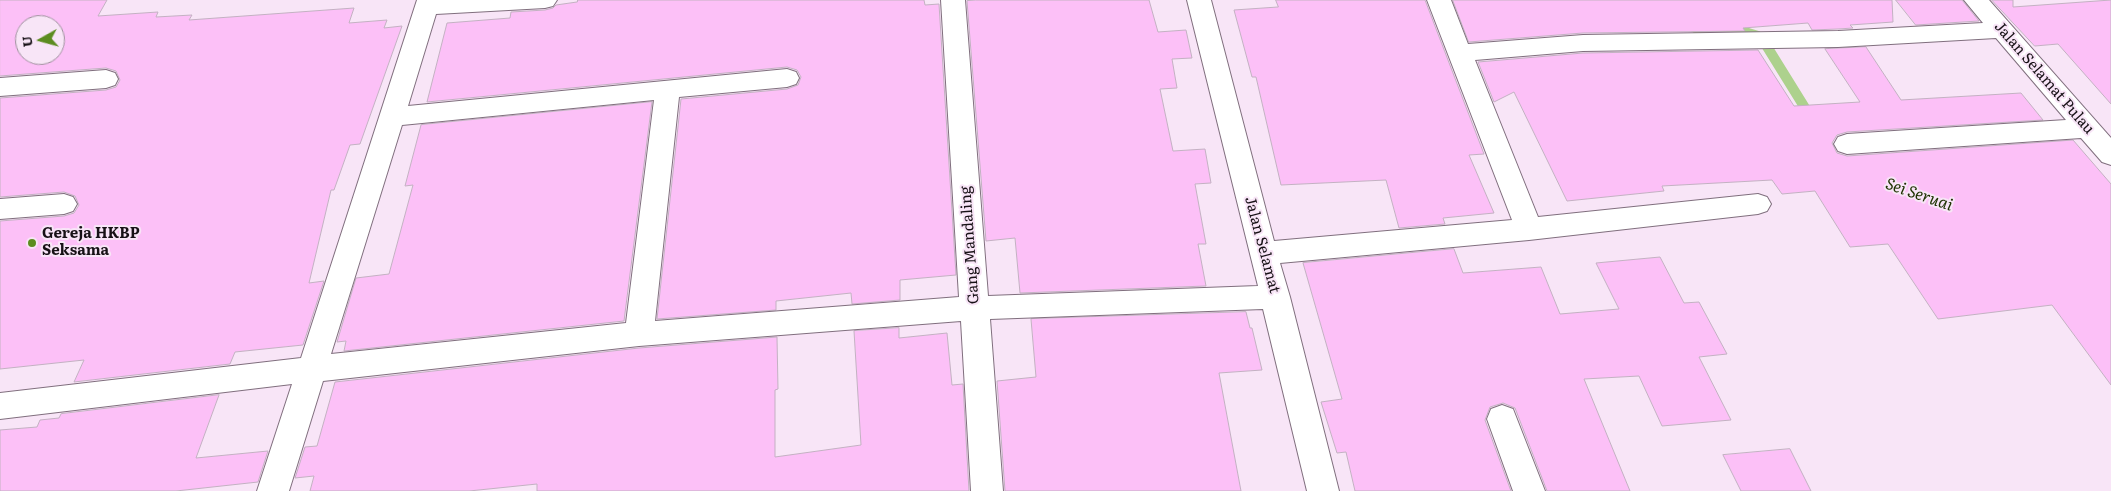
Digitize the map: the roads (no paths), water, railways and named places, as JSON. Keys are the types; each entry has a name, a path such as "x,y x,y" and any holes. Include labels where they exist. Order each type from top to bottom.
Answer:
{"street":[{"path":"273,491 428,3 545,0"},
{"name":"Gang Mandaling","path":"953,0 987,491"},
{"name":"Jalan Selamat","path":"1199,0 1263,253 1276,297 1323,491"},
{"path":"1439,0 1528,230"},
{"name":"Jalan Selamat Pulau","path":"1983,0 2002,30 2111,156"},
{"path":"1460,52 1582,43 1838,39 2002,30"},
{"path":"392,117 787,78"},
{"path":"0,87 106,79"},
{"path":"639,334 668,89"},
{"path":"1847,144 2087,128"},
{"path":"0,209 64,204"},
{"path":"1263,253 1528,230 1758,204"},
{"path":"0,406 312,369 639,334 975,308 1276,297"},
{"path":"1502,419 1529,491"}],"waterway":[{"name":"Sei Seruai","path":"1691,25 1701,32 1745,32 1758,36"},
{"name":"Sei Seruai","path":"1766,45 1810,116"}],"place":[{"name":"Gereja HKBP Seksama","path":"32,243"}]}
